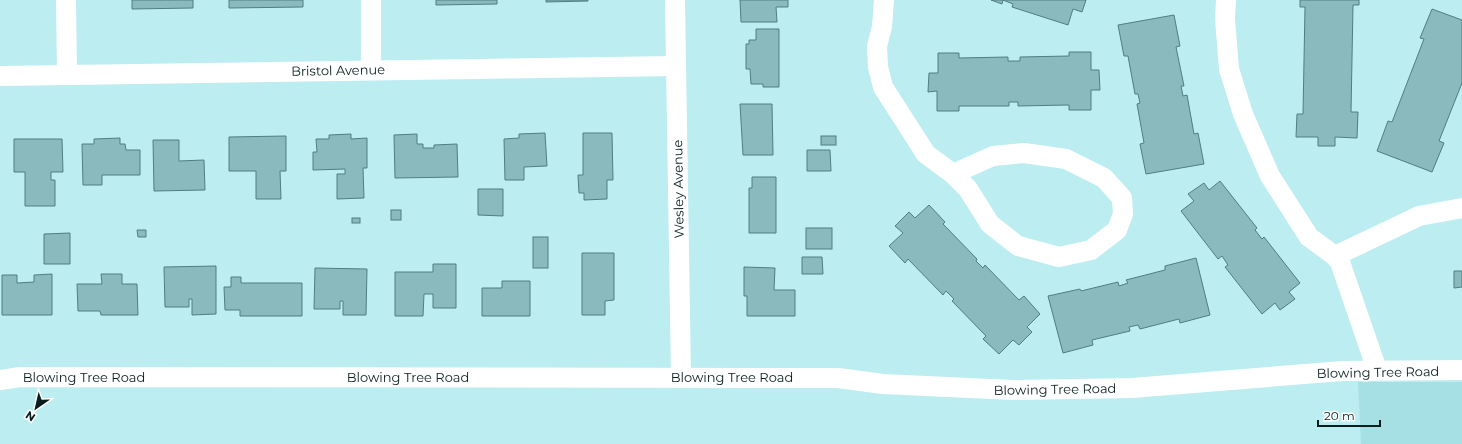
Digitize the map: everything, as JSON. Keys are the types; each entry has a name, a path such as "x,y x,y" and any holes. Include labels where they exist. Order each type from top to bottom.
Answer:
{"street":[{"path":"66,0 67,74"},
{"path":"371,0 372,69"},
{"name":"Wesley Avenue","path":"675,0 681,377"},
{"path":"884,0 882,27 878,46 878,67 883,87 926,154 953,174 968,189 990,224 1018,246 1059,258 1091,250 1116,230 1123,214 1122,198 1104,178 1066,158 1024,153 993,156 953,174"},
{"path":"1226,0 1225,19 1229,69 1243,114 1270,176 1309,236 1335,256 1340,262 1377,370"},
{"name":"Bristol Avenue","path":"0,76 372,69 676,66"},
{"path":"1335,256 1419,216 1462,208"},
{"name":"Blowing Tree Road","path":"0,380 20,377 838,378 883,384 1013,390 1132,388 1342,371 1462,370"}],"shaded area":[{"path":"1358,382 1462,382 1462,444 1361,444"}],"building":[{"path":"132,0 193,0 193,8 132,9"},
{"path":"229,0 303,0 303,7 229,8"},
{"path":"436,0 497,0 497,4 436,5"},
{"path":"546,0 588,0 588,1 546,2"},
{"path":"740,0 788,0 788,7 776,7 777,22 741,22"},
{"path":"991,0 1003,0 1002,4"},
{"path":"1003,0 1086,0 1082,12 1073,9 1068,25 1012,7 1013,4"},
{"path":"1300,0 1359,0 1359,5 1353,5 1351,112 1358,112 1357,138 1335,137 1335,146 1318,146 1318,137 1296,137 1297,114 1303,114 1305,7 1300,7"},
{"path":"1432,9 1462,20 1462,83 1439,141 1444,143 1432,172 1377,151 1388,121 1392,122 1424,39 1420,38"},
{"path":"1174,15 1180,46 1176,47 1184,86 1181,86 1183,96 1187,95 1194,134 1198,133 1204,164 1146,174 1140,144 1144,143 1137,104 1140,103 1138,94 1135,94 1128,56 1124,56 1118,25"},
{"path":"756,29 779,29 779,87 763,87 763,84 751,84 750,69 746,69 746,44 749,44 749,40 756,40"},
{"path":"1069,52 1091,52 1091,70 1099,70 1100,90 1091,90 1091,110 1069,110 1069,105 1018,106 1018,102 1009,102 1009,106 959,106 959,111 937,111 937,91 928,92 929,73 938,73 938,53 959,53 959,58 1008,57 1008,61 1020,61 1020,57 1069,56"},
{"path":"740,104 772,104 773,155 743,155"},
{"path":"545,133 547,166 524,167 524,180 505,180 504,139 519,138 519,134"},
{"path":"583,133 612,133 613,180 607,180 607,199 584,200 584,193 579,193 578,175 583,175"},
{"path":"351,134 351,139 367,138 367,168 363,168 364,198 337,199 337,174 345,174 345,169 313,170 313,152 317,152 316,139 329,139 329,135"},
{"path":"417,134 417,144 423,144 423,148 434,148 434,145 457,144 458,177 395,178 394,135"},
{"path":"286,136 286,171 280,171 281,199 256,199 256,171 229,171 229,137"},
{"path":"821,136 836,136 836,145 821,145"},
{"path":"120,138 120,144 125,144 126,150 140,150 140,175 102,175 102,185 83,185 82,144 94,144 94,139"},
{"path":"14,139 62,139 63,172 51,172 51,180 55,180 55,206 25,206 25,172 14,172"},
{"path":"153,140 179,140 179,161 204,160 205,190 154,191"},
{"path":"807,150 830,150 831,171 807,171"},
{"path":"752,177 776,177 776,233 749,233 749,188 752,188"},
{"path":"1220,181 1257,228 1255,230 1262,239 1264,237 1300,283 1289,292 1295,299 1280,310 1275,303 1262,314 1225,267 1228,265 1222,256 1218,259 1181,211 1194,201 1188,194 1204,183 1209,190"},
{"path":"478,189 503,189 503,216 478,215"},
{"path":"929,205 945,222 943,224 977,259 976,261 983,268 985,265 1019,300 1024,296 1040,314 1027,327 1032,332 1019,345 1013,340 999,354 983,339 986,336 952,301 954,299 946,291 943,295 908,259 905,263 889,246 903,233 895,226 909,212 915,218"},
{"path":"391,210 401,210 401,220 391,220"},
{"path":"352,218 360,218 360,223 352,223"},
{"path":"806,228 832,228 832,249 806,249"},
{"path":"137,230 146,230 146,237 138,237"},
{"path":"70,233 70,264 44,264 44,234"},
{"path":"533,237 548,237 548,268 533,268"},
{"path":"582,253 614,253 614,300 605,301 605,315 582,315"},
{"path":"802,257 822,257 823,274 802,274"},
{"path":"1196,258 1210,315 1180,323 1179,319 1140,329 1138,325 1129,327 1130,331 1092,340 1093,345 1063,353 1048,296 1080,289 1081,291 1118,282 1119,286 1128,283 1126,280 1165,270 1165,266"},
{"path":"433,264 456,264 456,308 433,308 433,294 424,294 423,316 395,316 395,272 433,272"},
{"path":"216,266 216,314 192,315 192,299 189,299 189,307 165,307 164,267"},
{"path":"744,267 775,268 774,290 795,290 795,316 747,316 747,296 744,296"},
{"path":"315,268 367,269 366,315 343,315 343,301 340,301 340,309 314,309"},
{"path":"1454,271 1462,271 1462,287 1454,288"},
{"path":"52,274 52,315 2,315 2,275 17,275 17,283 34,282 34,275"},
{"path":"101,274 122,274 122,284 137,284 138,315 101,315 100,311 78,311 77,284 102,284"},
{"path":"231,277 241,277 241,283 302,283 302,316 240,316 240,310 225,310 224,287 231,287"},
{"path":"502,281 530,281 530,316 482,316 482,288 502,288"}]}
